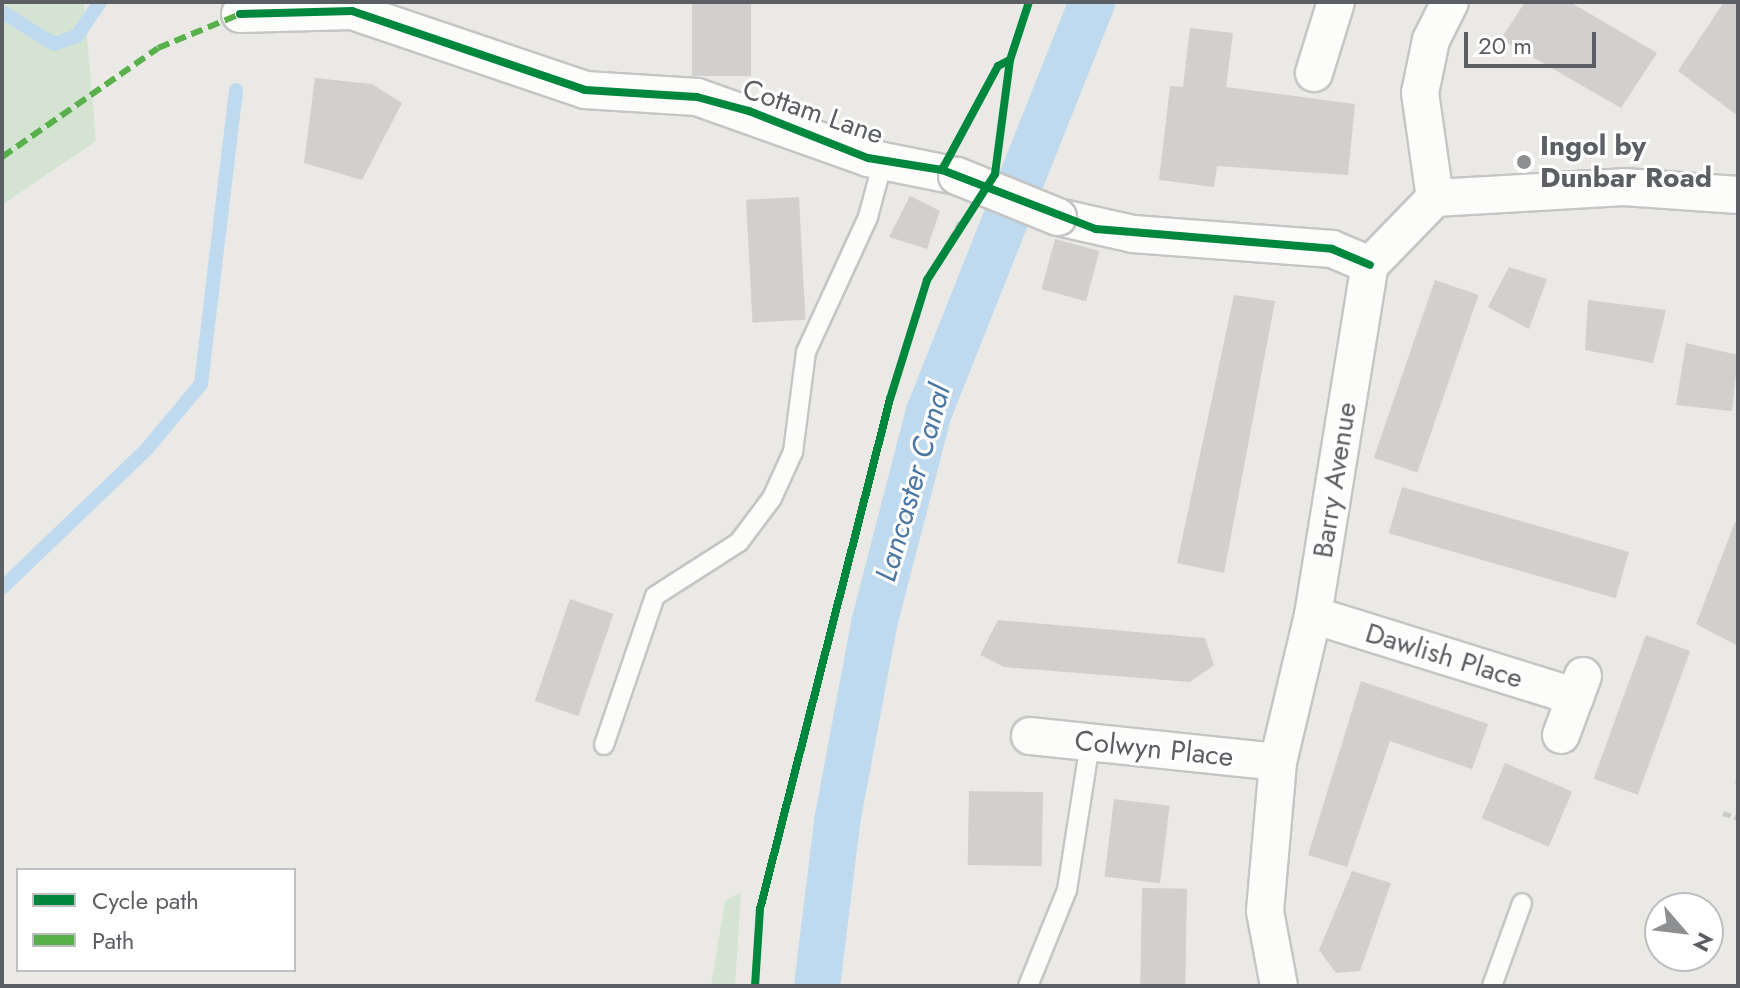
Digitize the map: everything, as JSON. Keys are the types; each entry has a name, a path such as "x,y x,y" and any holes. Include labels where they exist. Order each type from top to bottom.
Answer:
{"street":[{"path":"1314,73 1336,2"},
{"path":"1435,198 1420,93 1431,40 1450,2"},
{"name":"Cottam Lane","path":"240,14 352,11 585,90 697,97 883,161 957,176 1058,217 1133,234 1332,249 1370,265"},
{"path":"1370,265 1435,198 1624,187 1738,195"},
{"name":"Barry Avenue","path":"1279,986 1265,911 1278,762 1313,615 1370,265"},
{"name":"Dawlish Place","path":"1313,615 1580,686 1561,735"},
{"name":"Colwyn Place","path":"1030,736 1278,762"}],"lane":[{"path":"604,745 655,596 739,542 772,498 793,452 806,352 868,217 883,161"},
{"path":"1028,986 1067,890 1090,743"},
{"path":"1492,986 1522,903"}],"path":[{"path":"997,160 1010,60 1029,2"},
{"path":"991,79 1010,60"},
{"path":"755,986 760,909 890,399 927,280 963,217"},
{"path":"1723,813 1738,818"}],"green space":[{"path":"2,2 84,2 96,141 2,205"},
{"path":"741,892 735,986 711,986 725,901"}],"building":[{"path":"692,2 751,2 751,76 692,76"},
{"path":"1525,2 1570,2 1657,53 1621,108 1501,39"},
{"path":"1724,2 1738,2 1738,116 1678,71"},
{"path":"1190,28 1233,33 1226,87 1355,104 1348,175 1217,166 1214,187 1159,180 1170,86 1183,87"},
{"path":"315,78 372,84 402,103 362,180 304,163"},
{"path":"910,196 940,211 927,249 889,237"},
{"path":"799,197 805,320 753,323 746,200"},
{"path":"1055,239 1099,251 1086,301 1042,289"},
{"path":"1509,267 1547,279 1529,329 1488,307"},
{"path":"1435,280 1478,295 1417,473 1374,458"},
{"path":"1234,295 1275,301 1224,573 1177,563"},
{"path":"1588,300 1666,310 1653,363 1585,350"},
{"path":"1686,343 1738,355 1732,411 1676,405"},
{"path":"1402,487 1629,552 1616,598 1389,533"},
{"path":"1735,522 1738,523 1738,646 1696,624"},
{"path":"570,599 613,614 578,716 535,701"},
{"path":"998,620 1205,638 1214,665 1190,682 1004,667 980,655"},
{"path":"1646,635 1690,651 1638,795 1594,779"},
{"path":"1361,681 1488,724 1472,769 1390,741 1347,867 1308,855"},
{"path":"1505,763 1572,792 1549,847 1482,818"},
{"path":"969,791 1043,792 1042,866 968,865"},
{"path":"1114,799 1170,806 1160,883 1104,876"},
{"path":"1352,871 1391,883 1360,971 1336,973 1319,950"},
{"path":"1142,888 1187,889 1185,986 1140,986"}],"waterway":[{"path":"2,12 54,44 77,36 100,2"},
{"name":"Lancaster Canal","path":"817,986 837,822 874,624 929,412 1092,2"},
{"path":"2,588 146,450 201,384 236,90"}],"marked path":[{"path":"2,157 158,48 240,14"}],"cycle path":[{"path":"755,986 760,909 890,399 927,280 995,174 1010,60 1029,2"},
{"path":"240,14 352,11 585,90 697,97 749,111 868,158 942,170 1096,229 1332,249 1370,265"},
{"path":"942,170 998,66 1010,60"}],"place":[{"name":"Ingol by Dunbar Road","path":"1524,162"}]}
